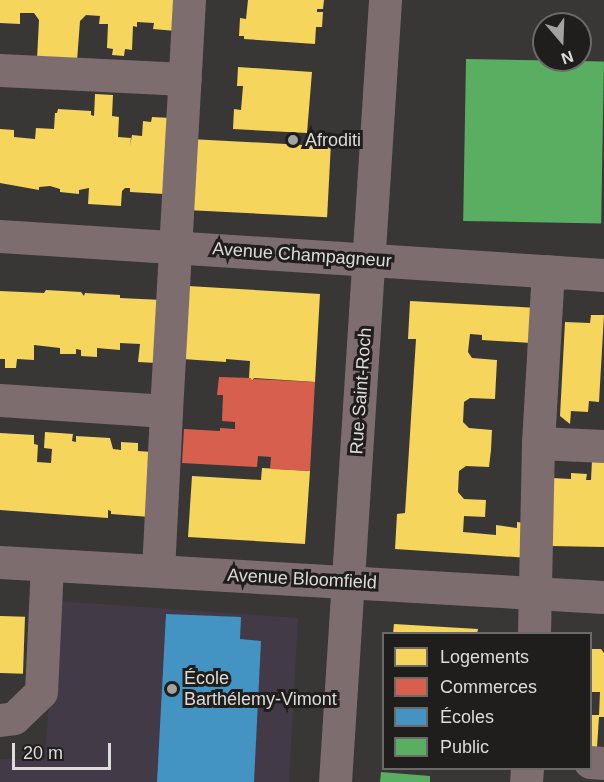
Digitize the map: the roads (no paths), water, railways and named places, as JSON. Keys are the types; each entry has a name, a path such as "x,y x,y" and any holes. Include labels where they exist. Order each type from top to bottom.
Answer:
{"street":[{"path":"158,571 189,0"},
{"name":"Rue Saint-Roch","path":"335,782 385,0"},
{"path":"0,70 185,79"},
{"name":"Avenue Champagneur","path":"0,236 604,275"},
{"path":"534,632 538,442 548,271"},
{"path":"0,400 166,411"},
{"path":"538,442 604,446"},
{"name":"Avenue Bloomfield","path":"0,562 604,597"},
{"path":"0,720 14,718 40,692 47,565"}],"place":[{"name":"Afroditi","path":"293,140"},
{"name":"École Barthélemy-Vimont","path":"172,689"}]}
